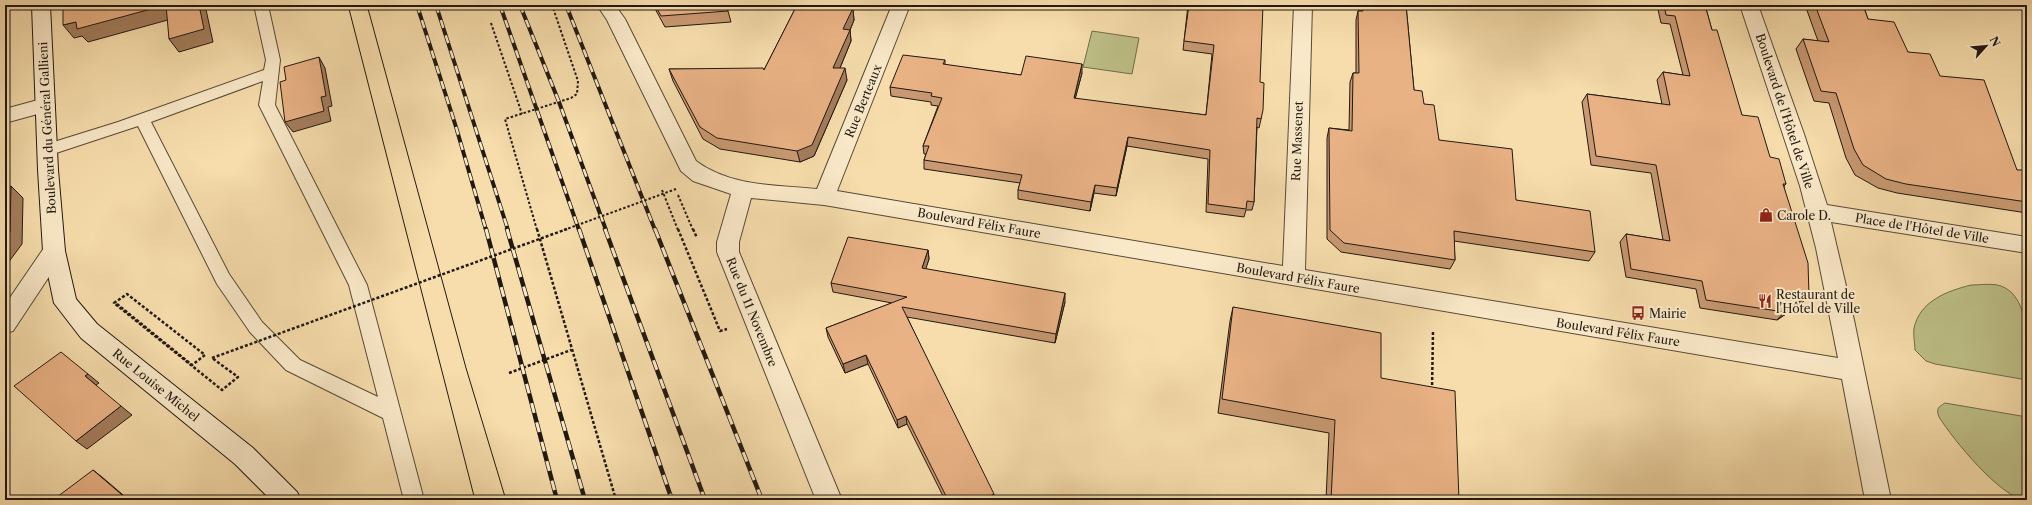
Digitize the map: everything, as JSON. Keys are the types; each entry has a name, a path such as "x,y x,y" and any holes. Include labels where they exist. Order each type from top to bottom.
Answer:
{"street":[{"name":"Boulevard du Général Gallieni","path":"41,5 47,150 54,251"},
{"path":"606,5 616,19 688,166 695,173 707,180 743,189"},
{"name":"Rue Berteaux","path":"824,197 901,5"},
{"name":"Rue Massenet","path":"1294,278 1302,5"},
{"name":"Boulevard de l'Hôtel de Ville","path":"1749,5 1786,112 1818,212 1844,323 1878,500"},
{"path":"5,116 45,105"},
{"name":"Boulevard Félix Faure","path":"743,189 824,197 1294,278 1853,371"},
{"name":"Rue du 11 Novembre","path":"743,189 728,242 728,252 830,500"},
{"name":"Place de l'Hôtel de Ville","path":"1818,212 2027,245"},
{"path":"5,324 54,251"},
{"name":"Rue Louise Michel","path":"54,251 65,303 89,331 244,456 288,500"}],"lane":[{"path":"261,5 273,60 267,105 358,285 414,500"},
{"path":"47,150 142,119 271,73"},
{"path":"142,119 224,279 256,326 293,365 392,413"}],"path":[{"path":"552,5 578,81 577,94 571,98 505,119 571,350 616,500"},
{"path":"491,23 522,114"},
{"path":"117,304 192,365 205,355 127,294 114,304 222,390 238,377 212,358 676,189"},
{"path":"1432,391 1433,332"},
{"path":"509,373 571,350"}],"green space":[{"path":"1092,31 1139,38 1132,74 1083,67"},
{"path":"1990,284 2001,286 2011,292 2018,302 2023,313 2026,327 2027,380 1935,364 1926,361 1915,350 1914,328 1917,319 1928,304 1953,290 1971,285"},
{"path":"1945,403 2027,417 2027,500 2017,497 2005,490 1992,479 1978,466 1955,439 1939,417 1938,408"}],"building":[{"path":"60,5 166,5 77,29 76,22 63,25 63,6"},
{"path":"166,5 199,5 204,29 169,39"},
{"path":"655,5 725,5 728,11 661,16"},
{"path":"797,5 848,5 847,8 853,8 843,29 850,30 833,68 845,68 812,145 797,151 717,138 700,127 669,69 763,68 764,70"},
{"path":"1189,5 1263,5 1260,82 1264,83 1263,110 1261,119 1257,118 1254,202 1247,201 1246,209 1208,204 1210,150 1128,137 1117,188 1095,185 1091,202 1018,190 1022,175 924,160 929,146 923,146 942,98 931,96 932,93 890,87 903,55 945,60 943,64 1021,75 1026,56 1082,64 1074,98 1206,115 1214,45 1184,41"},
{"path":"1363,5 1406,5 1414,90 1422,91 1424,104 1434,105 1439,140 1512,149 1516,200 1590,211 1595,252 1454,231 1455,260 1344,243 1330,230 1329,128 1352,131 1353,73 1359,73 1358,11 1363,11"},
{"path":"1664,5 1705,5 1712,30 1717,30 1742,115 1758,117 1770,157 1779,159 1786,184 1783,184 1808,263 1809,295 1784,312 1706,300 1702,281 1631,269 1626,234 1670,241 1656,165 1596,156 1587,94 1670,105 1663,72 1690,76 1675,16 1666,15"},
{"path":"1815,5 1863,5 1868,19 1894,22 1908,52 1930,54 1940,76 1984,80 2017,170 2023,170 2027,179 2027,202 1906,184 1886,179 1863,165 1854,149 1836,93 1821,91 1803,39 1829,42"},
{"path":"319,57 326,96 321,97 324,111 285,122 280,82 286,80 284,67"},
{"path":"11,186 10,232 5,239 5,188"},
{"path":"848,237 928,250 922,268 1065,293 1056,334 902,307 994,494 982,500 948,500 906,416 897,420 866,355 843,364 826,328 907,297 831,283"},
{"path":"1233,307 1381,333 1381,378 1455,391 1459,500 1331,500 1335,420 1222,399"},
{"path":"61,352 88,374 85,376 121,406 76,441 14,386"},
{"path":"93,470 128,500 53,500"}],"tram line":[{"path":"348,5 475,500"},
{"path":"367,5 466,368 506,500"}],"railway":[{"path":"417,5 456,127 486,230"},
{"path":"436,5 508,230"},
{"path":"500,5 579,230"},
{"path":"520,5 559,102 606,230"},
{"path":"566,5 655,230"},
{"path":"486,229 557,500"},
{"path":"507,229 585,500"},
{"path":"579,229 672,500"},
{"path":"605,229 705,500"},
{"path":"655,229 762,500"}],"place":[{"name":"Carole D.","path":"1766,215"},
{"name":"Restaurant de l'Hôtel de Ville","path":"1765,301"},
{"name":"Mairie","path":"1638,313"}]}
